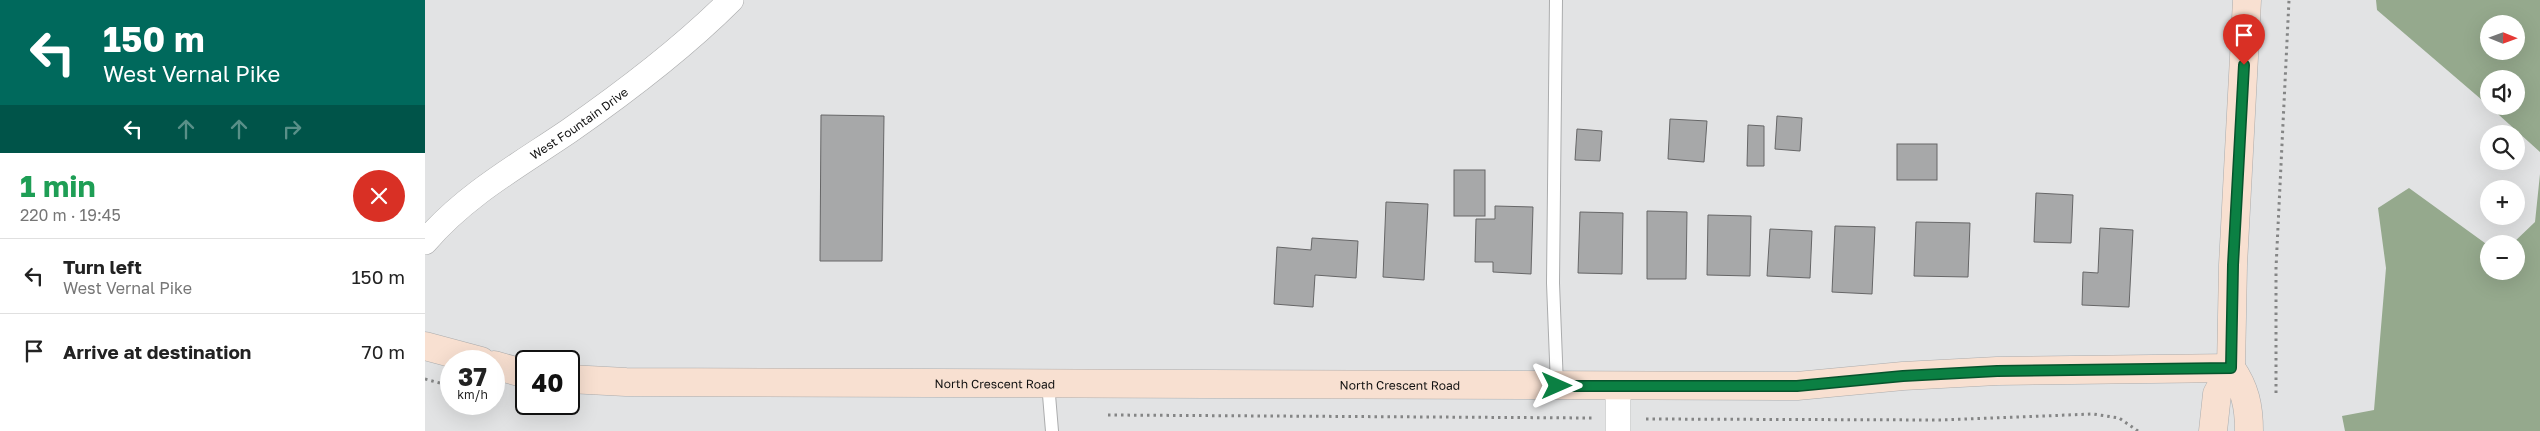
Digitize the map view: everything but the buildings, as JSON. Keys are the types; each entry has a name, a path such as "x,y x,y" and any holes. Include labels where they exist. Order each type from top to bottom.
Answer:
{"street":[{"name":"West Fountain Drive","path":"425,242 453,212 488,185 605,106 651,71 731,0"},
{"path":"2213,431 2217,394 2231,368 2233,265 2247,0"},
{"path":"425,346 440,350"},
{"name":"North Crescent Road","path":"580,380 625,382 1797,386 1903,376 1997,371 2231,368"},
{"path":"2231,368 2245,394 2249,406 2249,431"},
{"path":"1618,386 1628,425"}],"lane":[{"path":"1556,0 1553,283 1557,386"},
{"path":"1048,383 1052,431"}],"path":[{"path":"2276,397 2276,268 2289,0"},
{"path":"425,379 440,383"},
{"path":"1628,425 1940,420 2093,414 2119,418 2138,431"}],"green space":[{"path":"2376,0 2540,0 2540,152 2525,138 2525,125 2510,125 2499,115 2525,115 2525,70 2480,70 2480,98 2377,10"},
{"path":"2540,174 2540,431 2345,431 2342,416 2374,410 2386,268 2378,208 2409,188 2480,239 2480,280 2525,280 2525,235 2521,235 2535,222"}],"route":[{"path":"1557,386 1797,386 1903,376 1997,371 2231,368 2233,265 2244,65"}]}
